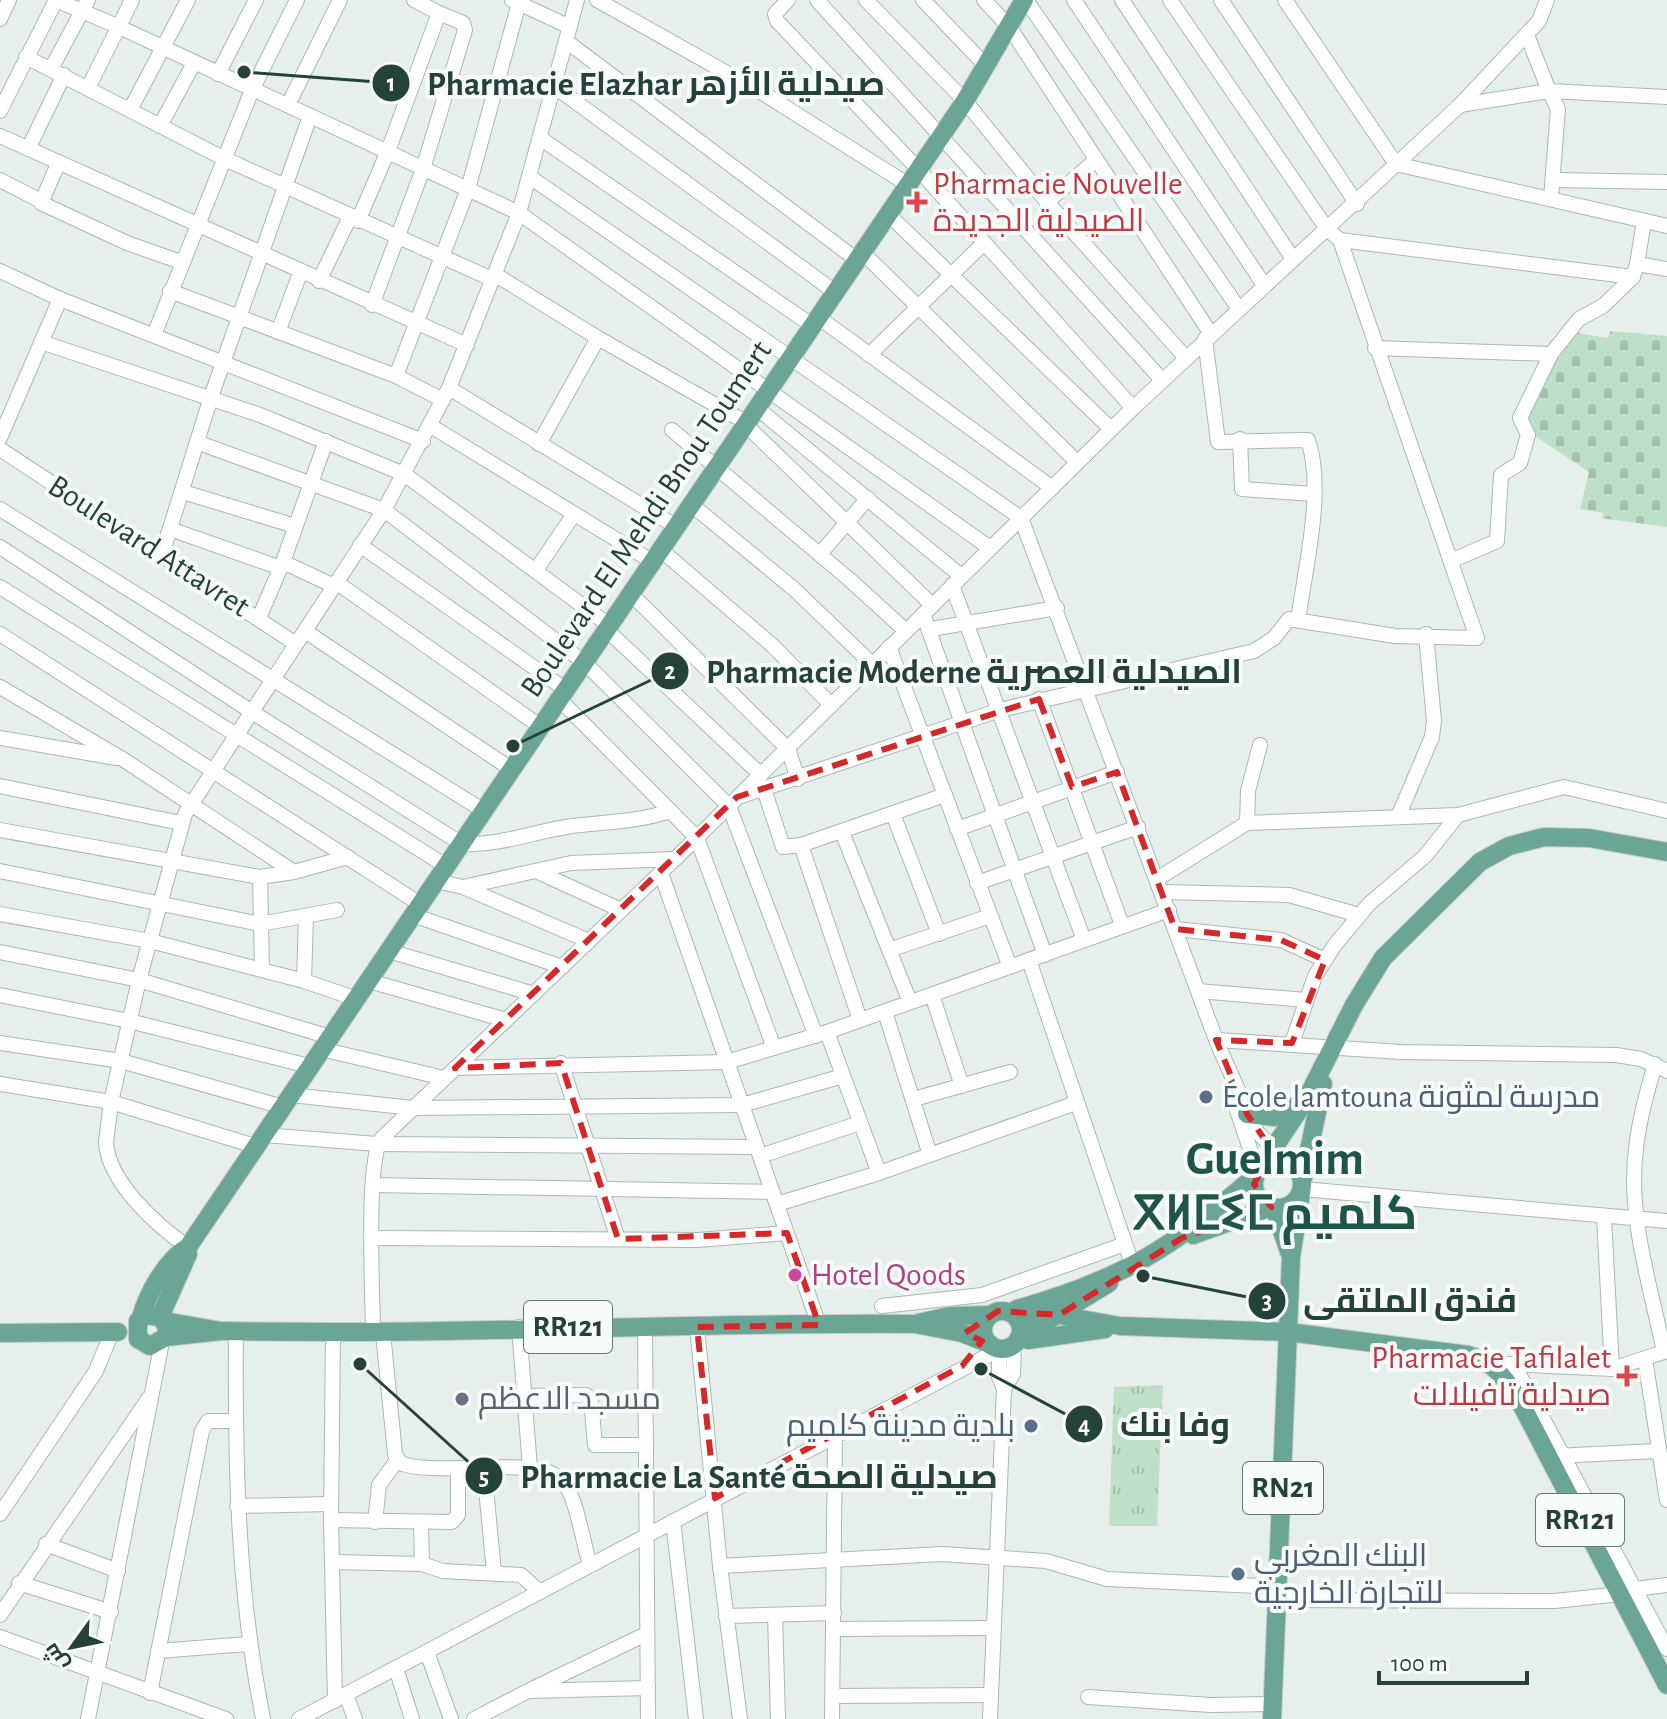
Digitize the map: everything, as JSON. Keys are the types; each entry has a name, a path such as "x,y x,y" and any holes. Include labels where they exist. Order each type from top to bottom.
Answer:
{"main road":[{"name":"Boulevard El Mehdi Bnou Toumert","path":"152,1330 155,1287 177,1255 188,1247 562,694 717,471 965,101 1025,0"},
{"name":"RN21","path":"1291,1257 1273,1207 1255,1191 1258,1171 1307,1098 1383,958 1449,890 1491,855 1526,840 1565,837 1667,852"},
{"name":"RN21","path":"1272,1711 1291,1257 1302,1188 1333,1050"},
{"path":"1247,1114 1274,1117 1307,1098"},
{"path":"998,1344 1059,1315 1182,1238 1258,1171 1277,1160 1288,1162 1298,1170 1302,1188 1290,1205 1273,1207 1182,1238"},
{"path":"998,1344 984,1324 1003,1313 1124,1272"},
{"path":"998,1344 1020,1324 1003,1313"},
{"name":"RR121","path":"915,1324 950,1316 1003,1313 1059,1315 1120,1326 1288,1332 1455,1353 1486,1362 1507,1381 1555,1456 1628,1591 1667,1685"},
{"name":"RR121","path":"0,1333 152,1330 378,1333 519,1327 915,1324 998,1344 1120,1326"}],"street":[{"path":"0,19 9,0"},
{"path":"0,111 56,0 85,6 117,26 194,63 519,213 678,324 927,610 1045,955"},
{"path":"88,88 132,0"},
{"path":"130,110 188,0"},
{"path":"218,74 256,0"},
{"path":"154,335 195,225 252,90 297,0"},
{"path":"288,105 340,0"},
{"path":"372,305 423,169 465,27 414,0"},
{"path":"188,1247 157,1221 111,1163 106,1142 111,1102 129,1021 169,861 191,802 384,510 431,426 495,278 519,213 577,0"},
{"path":"597,0 913,177"},
{"path":"788,0 775,14 777,21 913,177 983,244 1133,408"},
{"path":"817,0 1162,380"},
{"path":"866,0 965,101 1047,202 1186,358"},
{"path":"923,0 987,67"},
{"path":"984,0 1010,28 1208,336 1218,442 1240,439 1308,440 1313,494 1298,620"},
{"path":"1025,0 1239,309"},
{"path":"1074,0 1264,285"},
{"path":"1122,0 1293,259"},
{"path":"762,782 798,779 1039,699 1087,691 1254,651 1274,638 1285,622 1298,620 1395,636 1426,634 1477,638 1453,560 1375,348 1340,240 1327,229 1170,0"},
{"path":"1221,0 1357,204"},
{"path":"1285,0 1396,164 1667,226"},
{"path":"590,1565 562,1480 530,1468 407,1466 398,1459 378,1333 373,1238 377,1144 733,802 762,782 788,749 831,705 1162,380 1357,204 1460,105 1539,21 1547,0"},
{"path":"396,376 444,259 468,189 515,2 568,34 860,256 1077,462"},
{"path":"28,149 85,6"},
{"path":"319,281 388,151 439,13"},
{"path":"1527,35 1558,109 1551,198"},
{"path":"26,57 225,159 396,239 495,278 598,338 754,412 861,454 990,548"},
{"path":"160,126 194,63"},
{"path":"554,86 835,292"},
{"path":"1460,105 1549,91 1667,97"},
{"path":"162,554 211,397 310,116"},
{"path":"0,136 195,225 261,250 319,281 467,345"},
{"path":"540,138 869,355 1051,487"},
{"path":"1047,202 1096,160"},
{"path":"41,201 58,164"},
{"path":"530,177 1021,518 1247,1114 1272,1150 1288,1162"},
{"path":"0,180 127,243 181,262"},
{"path":"1554,180 1667,182"},
{"path":"888,214 1111,429"},
{"path":"1453,560 1497,541 1501,475 1520,463 1528,435 1520,418 1551,354 1579,319 1603,306 1635,270 1644,221"},
{"path":"1340,240 1635,270 1667,269"},
{"path":"869,355 983,244"},
{"path":"0,271 60,299 423,441"},
{"path":"278,332 301,271"},
{"path":"170,291 446,394 539,444 677,527"},
{"path":"0,438 60,299"},
{"path":"539,444 598,338"},
{"path":"41,342 211,397 404,474 536,570 608,628 762,782 783,847 801,845 842,832 945,795"},
{"path":"1375,348 1551,354"},
{"path":"754,412 868,498 957,580 967,623 1084,940"},
{"path":"431,426 574,514 657,556 773,646 831,705"},
{"path":"672,430 906,631"},
{"path":"1240,439 1242,489 1313,494"},
{"path":"259,618 282,565 326,441"},
{"path":"199,443 384,510 585,663 733,802 821,1034 843,1076 879,1173"},
{"name":"Boulevard Attavret","path":"0,449 259,618 300,638 511,769"},
{"path":"183,492 295,526"},
{"path":"820,554 868,498"},
{"path":"692,505 794,589 872,664"},
{"path":"0,509 484,811"},
{"path":"536,570 574,514"},
{"path":"170,529 335,584 541,727"},
{"path":"360,545 562,694 697,838 774,1048"},
{"path":"0,547 252,712 462,844 490,843 571,826 638,820 670,811"},
{"path":"0,587 236,736 441,874 463,887 589,941"},
{"path":"631,594 788,749 798,779"},
{"path":"931,629 1057,608"},
{"path":"0,634 348,857 417,909 562,967"},
{"path":"1398,817 1432,737 1434,721 1426,634"},
{"path":"889,647 1010,967"},
{"path":"0,687 191,802 294,872"},
{"path":"1039,699 1122,925"},
{"path":"0,738 124,760"},
{"path":"1247,823 1248,791 1260,745"},
{"path":"957,829 1117,772"},
{"path":"0,786 181,823"},
{"path":"1159,885 1247,823 1458,815 1564,787 1667,811"},
{"path":"893,814 939,934"},
{"path":"1292,1043 1306,1000 1325,960 1359,915 1381,892 1411,871 1458,815"},
{"path":"977,883 1138,827"},
{"path":"0,830 260,877 294,872 348,857"},
{"path":"842,832 910,1002"},
{"path":"801,845 860,1020"},
{"path":"463,887 582,862 675,859"},
{"path":"0,871 160,901 260,924 337,910"},
{"path":"538,872 621,910"},
{"path":"661,873 819,1325"},
{"path":"260,877 262,969"},
{"path":"1159,885 1289,895 1359,915"},
{"path":"0,952 139,980 325,1043 449,1073 561,1063 727,1062 885,1012 1169,910"},
{"path":"0,914 150,941 262,969 357,999"},
{"path":"889,950 990,916"},
{"path":"304,981 306,917"},
{"path":"1175,929 1281,940 1325,960"},
{"path":"389,951 534,994"},
{"path":"1029,960 1122,1245 1124,1272"},
{"path":"369,981 506,1020"},
{"path":"1198,991 1306,1000"},
{"path":"0,995 129,1021 309,1066"},
{"path":"932,995 962,1086"},
{"path":"885,1012 930,1155"},
{"path":"1218,1042 1292,1043 1333,1050 1616,1055 1661,1067 1635,1150 1638,1220 1666,1352 1612,1369 1486,1362"},
{"path":"1218,1042 1243,1134 1258,1171"},
{"path":"0,1043 121,1061 287,1101 413,1108 575,1104 742,1105 843,1076"},
{"path":"561,1063 618,1239"},
{"path":"914,1099 1010,1072"},
{"path":"0,1084 111,1102 260,1140 759,1152 860,1123"},
{"path":"373,1185 601,1188 775,1198 879,1173 1076,1103"},
{"path":"1302,1188 1667,1221"},
{"path":"1604,1217 1612,1369"},
{"path":"373,1238 698,1240 787,1233"},
{"path":"882,1306 982,1295 1122,1245"},
{"path":"645,1326 648,1719"},
{"path":"519,1327 530,1468"},
{"path":"697,1327 720,1566 740,1719"},
{"path":"88,1719 153,1391 157,1366 152,1330"},
{"path":"228,1331 248,1644 264,1719"},
{"path":"0,1514 96,1371 115,1332"},
{"path":"333,1333 332,1562 340,1698 355,1719"},
{"path":"305,1718 998,1344"},
{"path":"990,1719 1004,1389 999,1373 998,1344"},
{"path":"998,1344 1013,1374 1004,1389"},
{"path":"1645,1359 1667,1500"},
{"path":"1514,1365 1555,1456 1657,1451"},
{"path":"0,1615 153,1391"},
{"path":"524,1396 586,1395 591,1400 595,1445 645,1445"},
{"path":"150,1693 202,1431 208,1421 235,1421"},
{"path":"832,1719 835,1434"},
{"path":"375,1522 379,1485 398,1459"},
{"path":"331,1520 445,1523 456,1518 458,1468"},
{"path":"484,1468 494,1572"},
{"path":"237,1506 331,1504"},
{"path":"673,1521 696,1719"},
{"path":"421,1523 422,1564"},
{"path":"46,1544 118,1571"},
{"path":"720,1566 942,1554 1046,1561 1107,1579 1279,1594 1555,1601 1667,1585"},
{"path":"332,1562 422,1564 443,1571 494,1572 526,1577 540,1592"},
{"path":"19,1583 111,1612"},
{"path":"1628,1591 1667,1649"},
{"path":"726,1616 834,1613"},
{"path":"775,1615 778,1719"},
{"path":"833,1629 993,1628"},
{"path":"474,1719 646,1634"},
{"path":"0,1637 226,1719"},
{"path":"158,1651 248,1644"},
{"path":"427,1652 451,1719"},
{"path":"396,1668 412,1719"},
{"path":"528,1691 648,1688"},
{"path":"833,1696 991,1695"},
{"path":"1088,1697 1272,1711"}],"highlighted area":[{"path":"1039,699 1072,787 1117,772 1175,929 1281,940 1325,960 1292,1043 1216,1040 1247,1114 1272,1150 1254,1184 1271,1207 1182,1238 1059,1315 998,1311 965,1333 982,1341 962,1366 715,1498 697,1327 819,1325 787,1233 618,1239 561,1063 455,1068 737,797"}],"green space":[{"path":"1611,331 1667,336 1667,527 1601,518 1604,513 1580,509 1589,472 1517,424 1574,332 1607,338"},
{"path":"1163,1385 1157,1526 1109,1526 1114,1387"}],"place":[{"name":"Pharmacie Elazhar صيدلية الأزهر","path":"244,72"},
{"name":"Pharmacie Nouvelle الصيدلية الجديدة","path":"917,202"},
{"name":"Pharmacie Moderne الصيدلية العصرية","path":"513,746"},
{"name":"École lamtouna مدرسة لمثونة","path":"1206,1097"},
{"name":"Hotel Qoods","path":"795,1275"},
{"name":"فندق الملتقى","path":"1143,1276"},
{"name":"Pharmacie La Santé صيدلية الصحة","path":"360,1364"},
{"name":"وفا بنك","path":"981,1369"},
{"name":"Pharmacie Tafilalet صيدلية تافيلالت","path":"1627,1376"},
{"name":"مسجد الاعظم","path":"462,1399"},
{"name":"بلدية مدينة كلميم","path":"1031,1426"},
{"name":"البنك المغربي للتجارة الخارجية","path":"1238,1574"}],"district":[{"name":"Guelmim ⴳⵍⵎⵉⵎ كلميم","path":"1275,1188"}]}
